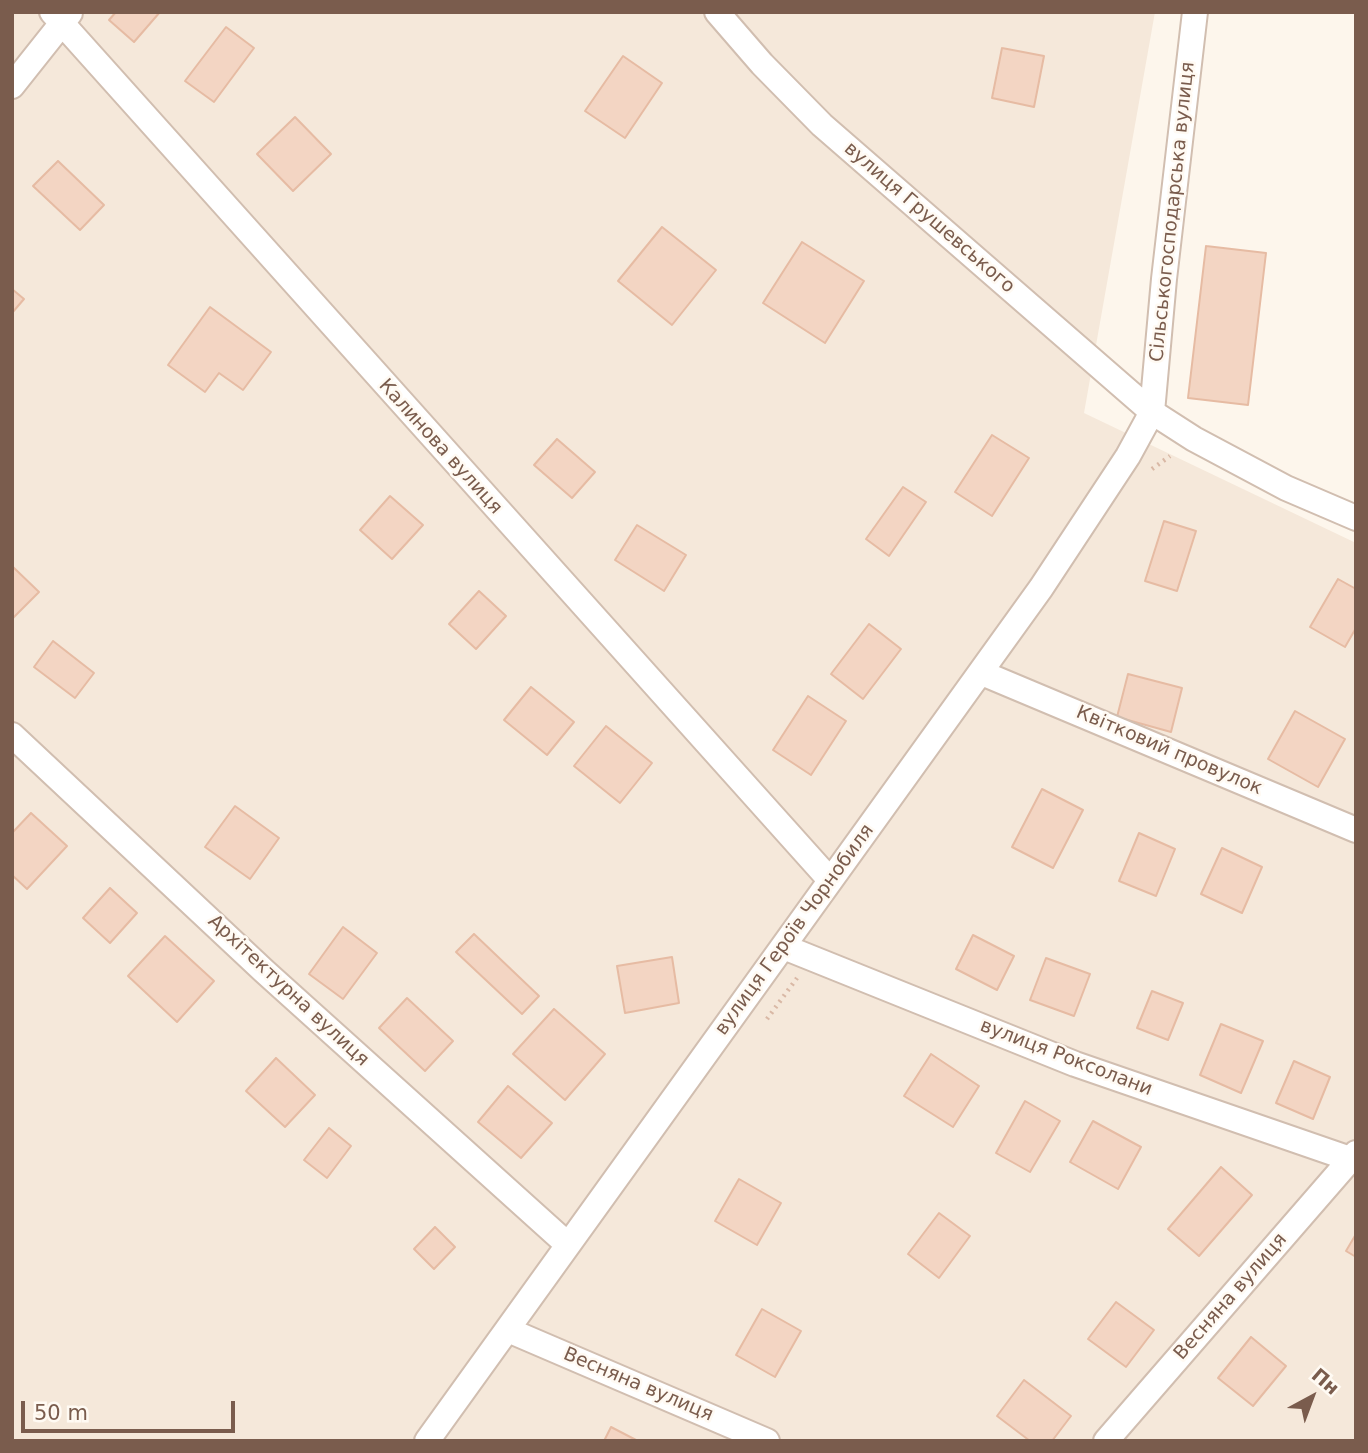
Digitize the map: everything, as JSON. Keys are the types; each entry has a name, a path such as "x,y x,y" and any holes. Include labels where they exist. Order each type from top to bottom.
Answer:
{"street":[{"name":"вулиця Грушевського","path":"717,12 762,64 822,125 1152,412 1194,439 1286,488 1356,518"},
{"name":"Сільськогосподарська вулиця","path":"1152,412 1195,12"},
{"path":"12,86 61,16"},
{"name":"Калинова вулиця","path":"61,16 830,880"},
{"name":"вулиця Героїв Чорнобиля","path":"427,1441 982,673 1114,478 1152,412"},
{"name":"Квітковий провулок","path":"982,673 1356,830"},
{"name":"Архітектурна вулиця","path":"12,735 264,971 567,1244"},
{"name":"вулиця Роксолани","path":"784,947 1075,1063 1354,1158"},
{"name":"Весняна вулиця","path":"1106,1441 1354,1158"},
{"name":"Весняна вулиця","path":"508,1330 767,1441"}],"shaded area":[{"path":"12,12 1155,12 1084,413 1356,543 1356,1441 12,1441"}],"building":[{"path":"116,12 160,12 134,42 109,20"},
{"path":"226,27 254,48 214,102 185,81"},
{"path":"1002,48 1044,56 1034,107 992,98"},
{"path":"623,56 662,83 625,138 585,111"},
{"path":"295,117 331,154 293,191 257,154"},
{"path":"58,161 104,205 80,230 33,186"},
{"path":"662,227 716,270 672,325 618,281"},
{"path":"802,242 864,281 825,343 763,303"},
{"path":"1206,246 1266,253 1248,405 1188,398"},
{"path":"12,289 24,299 12,313"},
{"path":"210,307 271,352 243,390 219,373 205,392 168,365"},
{"path":"992,435 1029,458 992,516 955,492"},
{"path":"557,439 595,472 572,498 534,465"},
{"path":"903,487 926,502 889,556 866,539"},
{"path":"390,496 423,525 392,559 360,530"},
{"path":"1164,521 1196,531 1177,591 1145,581"},
{"path":"637,525 686,555 664,591 615,560"},
{"path":"12,566 39,592 12,619"},
{"path":"1338,579 1356,589 1356,628 1345,647 1310,627"},
{"path":"479,591 506,616 476,649 449,624"},
{"path":"869,624 901,649 863,699 831,674"},
{"path":"53,641 94,673 75,698 34,667"},
{"path":"1128,674 1182,688 1171,732 1117,717"},
{"path":"531,687 574,722 547,755 504,720"},
{"path":"808,696 846,721 811,775 773,750"},
{"path":"1295,711 1345,739 1318,787 1268,759"},
{"path":"606,726 652,763 620,803 574,766"},
{"path":"1042,789 1083,810 1053,868 1012,847"},
{"path":"235,806 279,838 250,879 205,847"},
{"path":"31,813 67,846 27,889 12,875 12,833"},
{"path":"1139,833 1175,849 1156,896 1119,881"},
{"path":"1222,848 1262,867 1242,913 1201,894"},
{"path":"110,888 137,913 110,943 83,918"},
{"path":"343,927 377,953 343,999 309,974"},
{"path":"474,934 539,996 522,1014 456,952"},
{"path":"973,935 1014,956 997,990 956,969"},
{"path":"165,936 214,981 177,1022 128,976"},
{"path":"672,957 679,1003 625,1013 617,966"},
{"path":"1046,958 1090,974 1074,1016 1030,1000"},
{"path":"1152,991 1183,1003 1168,1040 1137,1028"},
{"path":"407,998 453,1041 425,1071 379,1028"},
{"path":"554,1009 605,1054 565,1100 513,1054"},
{"path":"1221,1024 1263,1041 1241,1093 1200,1075"},
{"path":"931,1054 979,1086 953,1127 904,1096"},
{"path":"276,1058 315,1095 285,1127 246,1091"},
{"path":"1294,1061 1330,1077 1313,1119 1276,1103"},
{"path":"508,1086 552,1123 521,1158 478,1122"},
{"path":"1025,1101 1060,1121 1030,1172 996,1153"},
{"path":"1093,1121 1141,1147 1118,1189 1070,1162"},
{"path":"329,1128 351,1146 327,1178 304,1160"},
{"path":"1221,1167 1252,1195 1199,1256 1168,1229"},
{"path":"739,1179 781,1203 757,1245 715,1221"},
{"path":"939,1213 970,1236 939,1278 908,1254"},
{"path":"435,1227 455,1247 434,1269 414,1249"},
{"path":"1356,1234 1356,1257 1346,1251"},
{"path":"1116,1302 1154,1330 1126,1367 1088,1339"},
{"path":"762,1309 801,1331 775,1377 736,1355"},
{"path":"1251,1337 1286,1366 1253,1406 1218,1378"},
{"path":"1024,1380 1071,1416 1052,1441 1030,1441 997,1416"},
{"path":"611,1427 638,1441 604,1441"}]}
